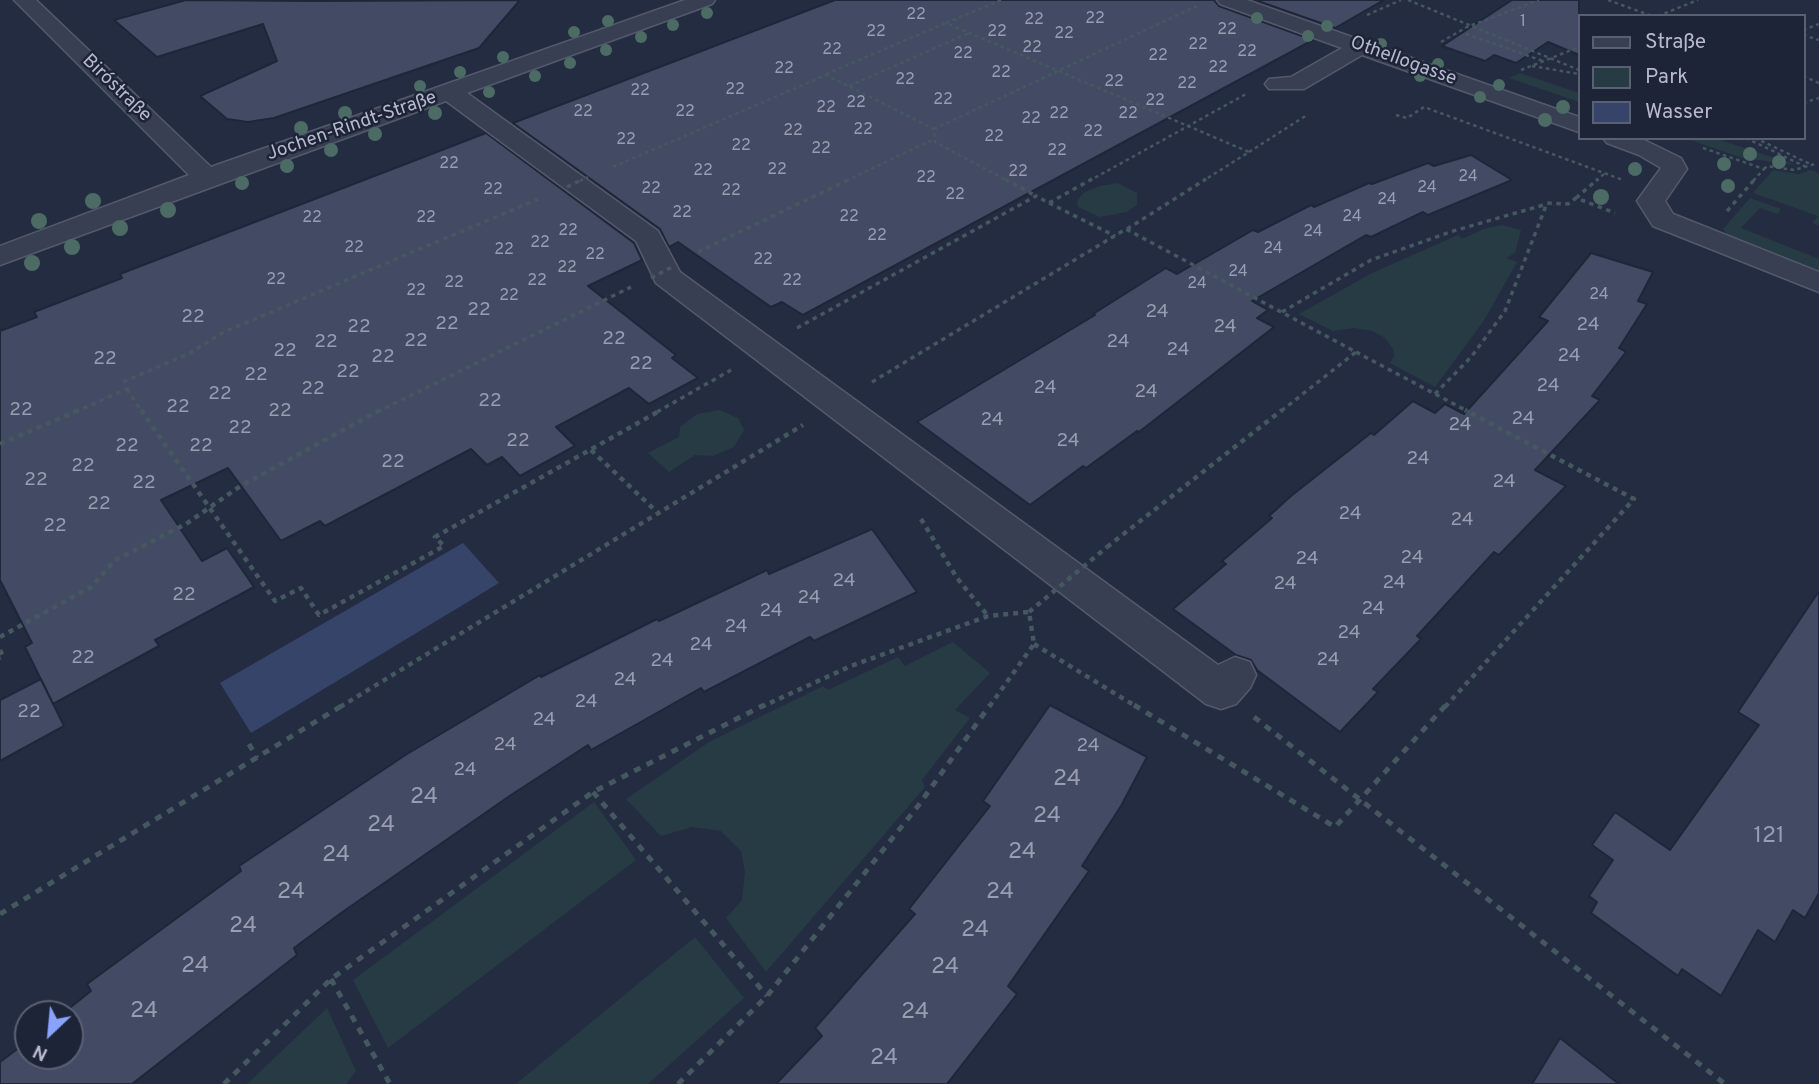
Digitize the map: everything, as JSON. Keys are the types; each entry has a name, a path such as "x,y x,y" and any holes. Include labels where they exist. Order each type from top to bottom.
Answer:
{"street":[{"name":"Biróstraße","path":"24,0 207,178"},
{"name":"Jochen-Rindt-Straße","path":"0,256 207,178 705,0"},
{"name":"Othellogasse","path":"1227,0 1577,124"},
{"path":"1277,84 1296,84 1360,47"},
{"path":"450,92 648,237 667,276 952,474 1228,683"},
{"path":"1621,140 1648,150 1672,164 1674,169 1654,197 1663,220 1819,284"}],"path":[{"path":"608,168 1002,0"},
{"path":"1368,14 1401,0"},
{"path":"1408,0 1552,58 1577,71"},
{"path":"1444,40 1469,26 1538,0 1541,2 1533,5"},
{"path":"1608,0 1646,14"},
{"path":"1663,14 1698,0"},
{"path":"871,383 1249,152 946,23"},
{"path":"1459,34 1471,29 1469,26"},
{"path":"1478,38 1488,32"},
{"path":"849,86 970,33"},
{"path":"1466,34 1544,61"},
{"path":"1501,46 1511,41"},
{"path":"1577,48 1529,67 1577,72"},
{"path":"1518,55 1532,50"},
{"path":"934,130 1059,71"},
{"path":"826,75 934,130"},
{"path":"1049,203 1246,94"},
{"path":"1396,115 1407,118 1424,107 1654,197"},
{"path":"934,130 935,142 1115,236"},
{"path":"695,254 934,139"},
{"path":"1750,140 1806,167"},
{"path":"1704,237 1767,166 1794,170 1813,164 1759,140"},
{"path":"1701,147 1764,169"},
{"path":"567,187 588,177"},
{"path":"547,195 224,332 188,354 125,381 127,389 208,509 275,601 301,588 319,615 444,546 435,537 736,367"},
{"path":"794,329 1036,197"},
{"path":"1282,312 1371,260 1450,232 1547,204 1568,204 1576,198 1625,217"},
{"path":"1435,394 1472,356 1505,311 1547,204"},
{"path":"1034,644 1335,827 1634,499 1126,229"},
{"path":"650,278 674,266"},
{"path":"644,281 654,289"},
{"path":"0,637 91,587 115,560 186,524 239,487 394,402 631,287"},
{"path":"224,1084 331,979 593,792 774,700 851,666 988,616 1029,611 1356,352"},
{"path":"0,444 127,389"},
{"path":"0,914 810,421"},
{"path":"801,426 812,434"},
{"path":"591,450 658,513"},
{"path":"918,515 957,578 988,616"},
{"path":"678,1084 767,996 918,806 1034,644 1029,611"},
{"path":"0,650 3,657 0,658"},
{"path":"1228,683 1360,800 1725,1084"},
{"path":"249,744 257,758"},
{"path":"593,792 767,996"},
{"path":"331,979 390,1084"}],"green space":[{"path":"1520,73 1577,92 1577,101 1509,78"},
{"path":"1691,140 1720,140 1797,165 1742,158"},
{"path":"1773,170 1799,174 1811,170 1819,173 1819,226 1812,223 1818,216 1753,193"},
{"path":"1118,183 1137,193 1137,205 1127,212 1100,217 1078,207 1077,201 1083,193"},
{"path":"1750,198 1781,209 1778,214 1760,208 1741,228 1819,259 1819,277 1733,243 1723,229"},
{"path":"1502,225 1521,230 1515,253 1506,258 1517,262 1483,322 1435,387 1390,363 1394,356 1393,349 1385,338 1372,331 1354,328 1333,331 1299,314 1372,273 1458,235 1462,239 1484,229"},
{"path":"720,410 738,418 744,430 734,447 713,456 695,455 669,472 648,453 679,437 680,427 697,414"},
{"path":"953,642 990,673 955,710 970,718 922,780 925,787 766,972 726,918 742,900 745,872 741,851 721,831 692,827 661,836 626,799 709,742 823,686 828,690 898,657 905,666"},
{"path":"594,802 636,860 388,1048 353,980"},
{"path":"695,937 744,998 648,1084 516,1084"},
{"path":"327,1008 356,1071 346,1084 247,1084"}],"water":[{"path":"463,543 499,583 251,733 220,683"}],"building":[{"path":"186,0 520,0 479,48 274,118 248,122 227,119 200,96 277,61 263,24 157,57 114,20"},
{"path":"835,0 1214,0 1219,6 1313,40 803,315 782,302 771,307 678,242 669,247 660,229 513,123"},
{"path":"1255,0 1384,0 1335,28"},
{"path":"1512,0 1579,0 1577,54 1548,42 1516,63 1494,55 1485,61 1442,46"},
{"path":"486,133 634,243 642,260 588,286 676,355 672,358 698,378 649,404 629,388 556,427 575,446 520,476 502,457 487,465 471,449 325,526 320,521 281,541 228,468 161,500 202,561 227,548 254,587 155,640 159,646 53,704 25,647 32,643 0,580 0,331 37,317 34,312 122,278 120,274"},
{"path":"1471,155 1512,180 1428,215 1423,212 1371,237 1366,235 1252,301 1268,310 1257,318 1274,327 1139,432 1086,468 1083,466 1030,505 917,422 1095,315 1093,314 1166,268 1177,274 1253,230 1258,232 1311,205 1314,207 1369,183 1428,163 1434,166"},
{"path":"1591,253 1653,272 1638,301 1647,304 1619,348 1626,352 1592,396 1600,400 1535,470 1566,486 1499,555 1494,552 1417,636 1421,639 1373,689 1378,692 1340,732 1257,670 1251,660 1236,655 1173,609 1226,564 1222,561 1272,518 1269,516 1291,496 1371,433 1374,435 1413,401 1435,413 1445,404 1464,414 1548,321 1539,317"},
{"path":"872,529 917,592 814,641 810,637 704,692 701,688 591,750 588,745 341,913 294,948 297,955 132,1084 0,1084 0,1062 14,1052 14,1070 84,1070 84,1000 80,1000 91,991 87,984 241,871 239,866 407,754 540,675 541,677 657,619 659,621 767,570 769,574"},
{"path":"1819,591 1819,893 1805,918 1793,910 1775,942 1758,930 1721,996 1682,969 1678,976 1591,913 1597,902 1589,896 1613,860 1592,845 1615,812 1670,850 1759,725 1738,712"},
{"path":"41,679 64,726 0,761 0,700"},
{"path":"1050,705 1147,757 1121,806 1082,866 1089,871 1008,986 1017,994 947,1084 776,1084 822,1036 815,1028 915,914 909,909 990,806 983,801"},
{"path":"1560,1038 1619,1084 1532,1084"}]}
